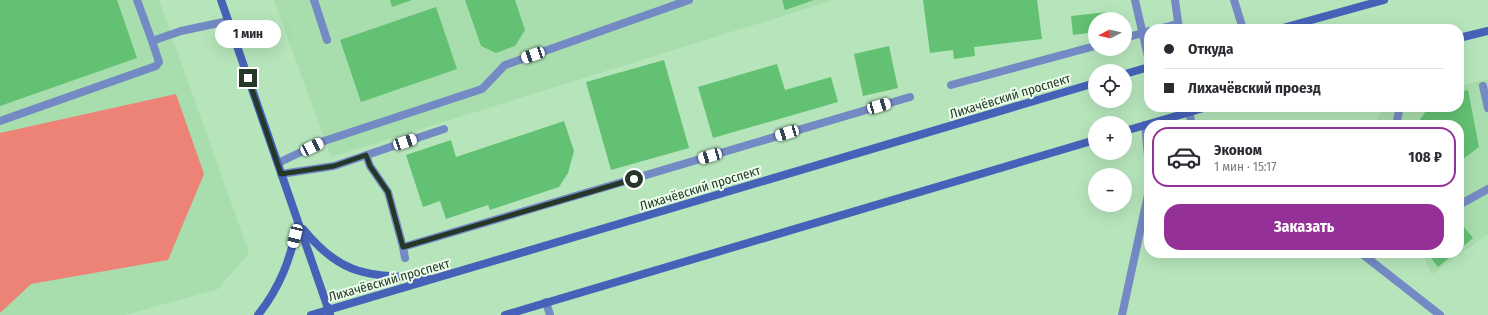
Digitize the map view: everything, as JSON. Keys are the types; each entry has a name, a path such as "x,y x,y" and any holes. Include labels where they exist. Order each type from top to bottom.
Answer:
{"main road":[{"path":"220,0 329,312"},
{"path":"1297,24 1384,0"},
{"path":"1464,37 1488,31"},
{"path":"1132,72 1144,68"},
{"name":"Лихачёвский проспект","path":"311,315 329,312 434,279 1088,85"},
{"path":"1162,120 1189,112"},
{"path":"1132,129 1144,125"},
{"path":"505,315 1088,142"},
{"path":"299,223 318,247 337,262 352,269 394,277 434,279"},
{"path":"258,315 277,287 289,262 299,223"}],"street":[{"path":"0,120 156,66 158,62 152,41 137,0"},
{"path":"314,0 327,40"},
{"path":"278,163 324,141 482,89 505,65 688,0"},
{"path":"1135,0 1144,26"},
{"path":"1175,0 1178,24"},
{"path":"1234,0 1241,24"},
{"path":"152,41 181,31 228,21"},
{"path":"1132,36 1144,33"},
{"path":"951,86 1088,48"},
{"path":"1483,86 1488,108"},
{"path":"403,247 910,97"},
{"path":"1189,112 1191,120"},
{"path":"281,174 334,166 444,129"},
{"path":"366,155 370,166 388,192 405,258"},
{"path":"1464,202 1488,189"},
{"path":"1122,315 1144,213"},
{"path":"1374,258 1440,315"},
{"path":"546,302 550,315"}],"shaded area":[{"path":"0,0 159,0 249,253 218,289 125,315 0,315"},
{"path":"274,0 834,0 331,157"},
{"path":"1488,79 1488,234 1464,251 1464,120 1376,120 1382,112 1464,112 1464,85"},
{"path":"176,94 204,174 168,260 31,284 0,313 0,133"},
{"path":"1424,258 1454,258 1432,274"}],"building":[{"path":"0,0 117,0 137,58 0,106"},
{"path":"390,0 412,0 392,7"},
{"path":"465,0 515,0 525,30 515,46 496,53 481,46"},
{"path":"782,0 814,0 785,10"},
{"path":"923,0 1037,0 1042,39 974,47 975,56 954,59 953,50 930,53"},
{"path":"436,7 457,69 361,102 340,40"},
{"path":"1088,14 1088,33 1073,35 1071,16"},
{"path":"889,46 898,88 863,96 854,54"},
{"path":"664,60 689,148 611,170 586,82"},
{"path":"777,64 785,90 831,77 838,102 713,138 698,87"},
{"path":"1468,90 1479,147 1464,158 1464,120 1420,120 1425,112 1464,112 1464,91"},
{"path":"564,121 574,151 568,173 559,187 490,210 488,205 446,219 440,201 423,207 406,155 451,140 456,157"},
{"path":"1464,227 1473,238 1464,246"},
{"path":"1431,258 1449,258 1438,267"}],"route":[{"path":"248,78 281,174 334,166 366,155 370,166 388,192 403,247 634,179"}]}
